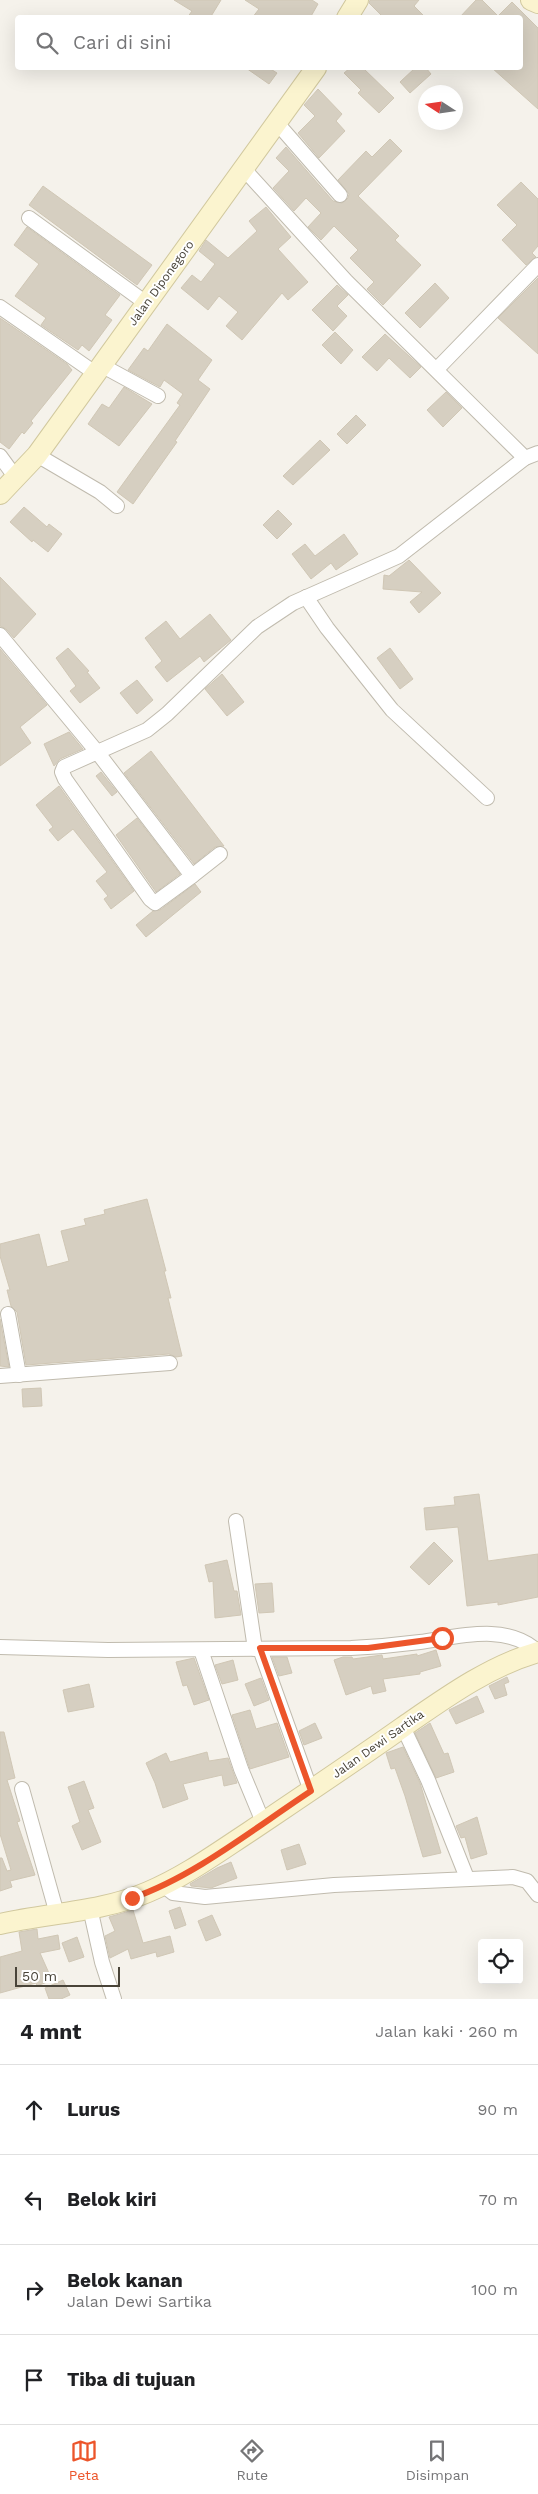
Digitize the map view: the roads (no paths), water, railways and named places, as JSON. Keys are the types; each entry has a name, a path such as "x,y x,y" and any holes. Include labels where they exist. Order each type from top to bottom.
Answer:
{"street":[{"path":"349,15 358,0"},
{"path":"530,0 538,3"},
{"name":"Jalan Diponegoro","path":"0,494 37,455 315,70"},
{"path":"277,123 340,195"},
{"path":"243,168 346,282 437,369 525,458"},
{"path":"29,218 146,303"},
{"path":"437,369 538,265"},
{"path":"0,307 99,369 158,396"},
{"path":"220,854 155,903 150,899 62,772 64,767 147,730 257,627 306,596 399,556 525,458 538,452"},
{"path":"37,455 100,492 118,506"},
{"path":"0,456 16,478"},
{"path":"306,596 327,628 392,710 487,798"},
{"path":"0,635 98,753 192,876"},
{"path":"8,1314 19,1375"},
{"path":"0,1376 170,1363"},
{"path":"236,1521 257,1648 311,1791"},
{"path":"0,1647 108,1650 368,1648 479,1634 512,1638 525,1642 538,1652"},
{"path":"201,1650 241,1769 263,1822"},
{"name":"Jalan Dewi Sartika","path":"0,1924 90,1908 132,1898 163,1885 311,1791 477,1679 517,1658 538,1652"},
{"path":"403,1728 428,1780 467,1878"},
{"path":"22,1789 57,1914"},
{"path":"163,1885 173,1893 205,1897 304,1886 467,1878 521,1879 527,1881 538,1895"},
{"path":"90,1908 102,1962 114,1999"}]}
